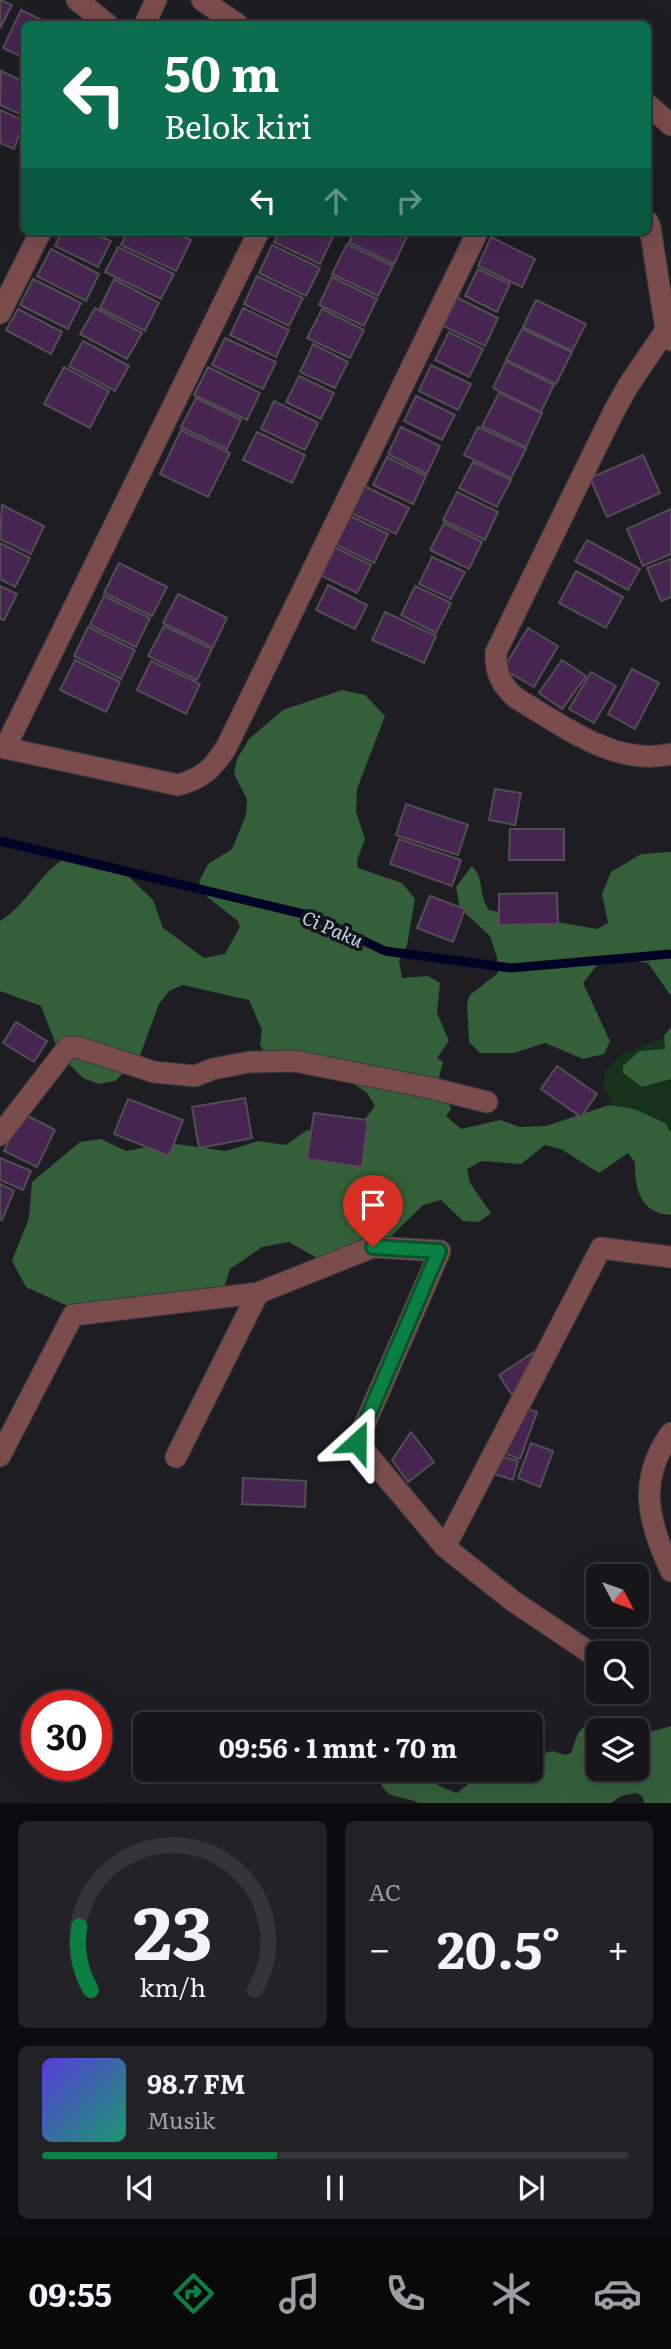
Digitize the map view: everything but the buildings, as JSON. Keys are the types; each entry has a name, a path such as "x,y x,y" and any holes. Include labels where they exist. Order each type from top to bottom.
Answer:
{"street":[{"path":"77,0 103,21"},
{"path":"146,21 156,0"},
{"path":"202,0 233,21"},
{"path":"651,107 671,124"},
{"path":"651,233 668,335 628,386 614,411 496,652 495,666 506,690 516,698 596,744 620,752 642,755 671,754"},
{"path":"0,313 39,235"},
{"path":"257,235 3,747 178,785 197,779 215,765 226,748 476,235"},
{"path":"0,1135 68,1047 80,1048 154,1072 195,1076 250,1062 294,1061 431,1087 487,1102"},
{"path":"0,1456 73,1315 258,1293 373,1247 439,1251 357,1442 445,1547 513,1601 586,1650"},
{"path":"445,1547 601,1248 671,1257"},
{"path":"176,1457 258,1293"},
{"path":"671,1433 653,1469 649,1493 650,1517 671,1571"}],"green space":[{"path":"342,690 365,695 385,716 357,789 356,812 365,839 357,860 358,868 402,883 415,899 407,945 399,961 402,978 428,976 440,983 437,1013 449,1041 437,1058 443,1062 439,1077 451,1109 446,1116 461,1129 500,1120 520,1127 546,1126 609,1105 634,1109 665,1123 671,1133 671,1215 652,1210 641,1198 636,1181 635,1162 628,1153 599,1173 561,1149 545,1145 521,1164 482,1161 467,1169 470,1183 491,1213 479,1222 463,1221 441,1200 423,1205 386,1241 324,1262 289,1242 262,1247 230,1269 220,1300 92,1311 68,1306 26,1287 12,1261 29,1218 32,1182 80,1142 101,1139 126,1151 169,1143 226,1151 258,1141 286,1145 307,1130 353,1134 375,1106 367,1093 354,1084 268,1058 260,1045 262,1030 249,1000 183,985 169,991 159,1004 139,1058 115,1081 99,1084 83,1078 60,1055 41,1006 0,991 0,921 19,906 50,871 68,856 125,873 153,900 163,928 204,958 225,954 240,927 238,921 206,896 199,882 208,864 232,849 246,815 247,799 234,774 237,759 249,739 283,710"},
{"path":"671,852 671,996 648,963 625,959 598,964 583,983 610,1041 604,1054 583,1059 545,1043 514,1053 480,1053 469,1042 467,1003 470,995 498,973 497,957 490,936 460,908 456,887 472,866 479,877 483,898 489,910 597,929 608,923 602,894 611,872 641,854"},
{"path":"671,1027 671,1079 642,1087 623,1073 623,1066 640,1051 665,1049 664,1036"},
{"path":"671,1035 671,1193 603,1087 605,1072 621,1055"},
{"path":"586,1724 586,1781 649,1781 649,1732 671,1726 671,1803 644,1803 643,1797 636,1793 621,1796 611,1803 419,1803 390,1794 380,1782 434,1782 457,1793 468,1784 467,1782 543,1782 543,1754 553,1751 565,1755 571,1753 578,1733"}],"waterway":[{"name":"Ci Paku","path":"0,841 312,916 385,951 511,968 671,954"}],"route":[{"path":"357,1442 439,1251 373,1247"}]}
